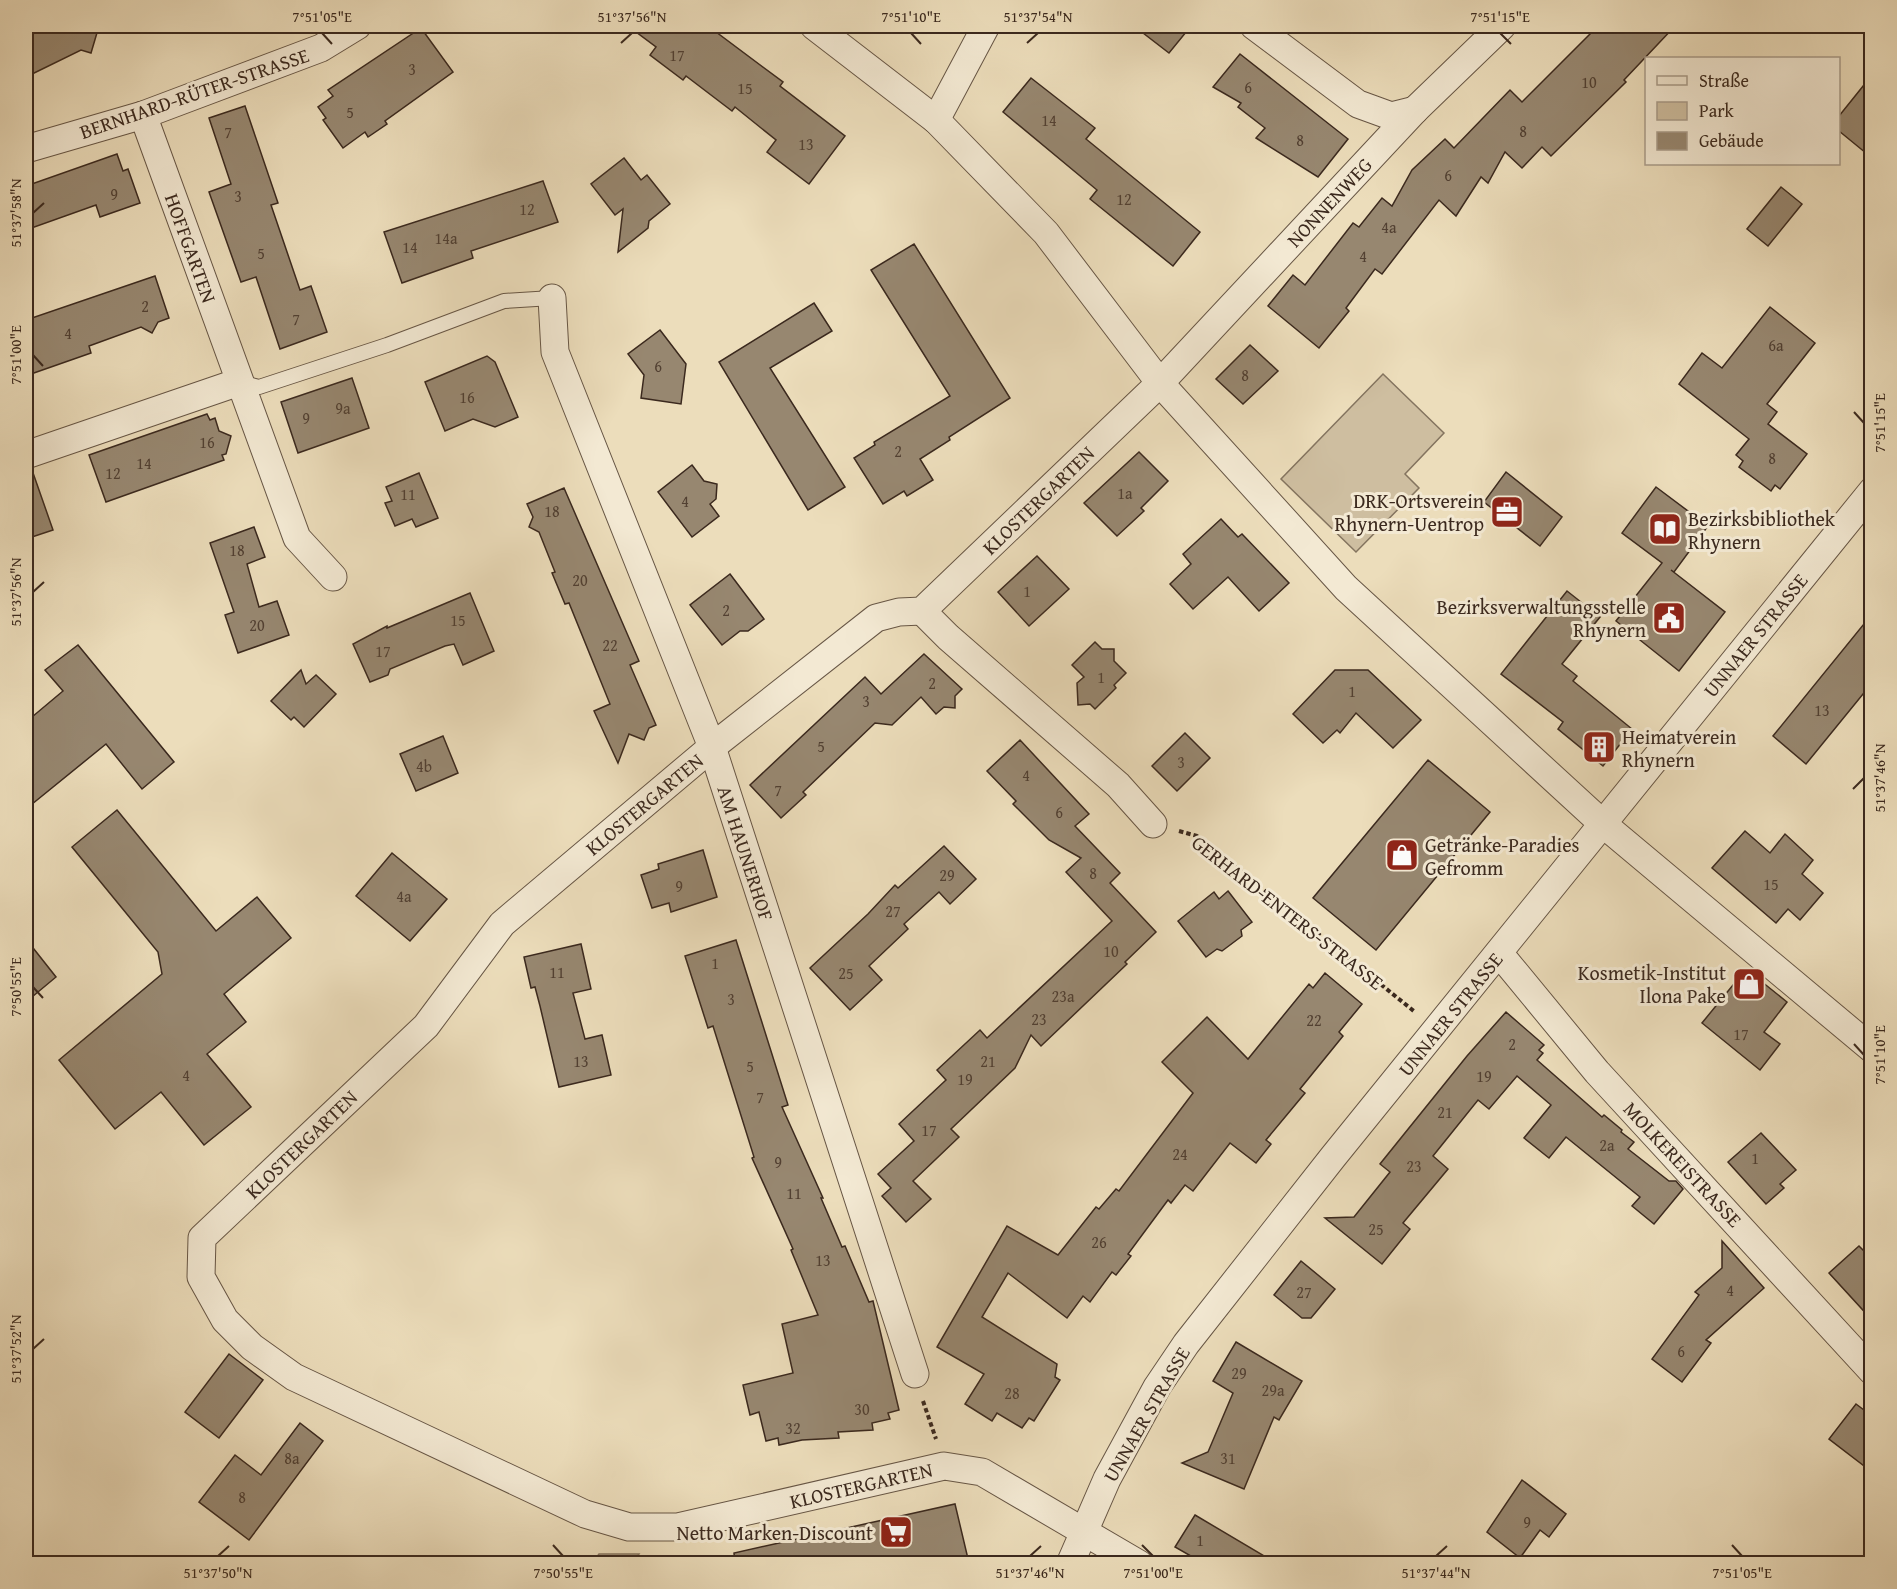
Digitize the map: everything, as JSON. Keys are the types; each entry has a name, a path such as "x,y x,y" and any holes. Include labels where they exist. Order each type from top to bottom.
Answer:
{"street":[{"name":"BERNHARD-RÜTER-STRASSE","path":"26,149 143,115 321,48 357,26"},
{"path":"814,26 936,120 1046,233 1160,383 1346,588 1603,824 1872,1049"},
{"path":"936,120 986,26"},
{"path":"1254,26 1358,104 1391,116 1415,110"},
{"name":"NONNENWEG","path":"1160,383 1415,110 1502,26"},
{"name":"HOFFGARTEN","path":"143,115 297,538 333,577"},
{"name":"AM HAUNERHOF","path":"552,298 555,352 712,747 915,1374"},
{"path":"26,455 239,382"},
{"name":"KLOSTERGARTEN","path":"1139,1563 982,1472 944,1466 678,1527 629,1527 585,1514 294,1377 252,1347 225,1320 201,1277 202,1238 426,1026 502,924 712,747 876,618 899,612 922,611 1160,383"},
{"name":"UNNAER STRASSE","path":"1070,1563 1107,1479 1142,1414 1186,1344 1437,1029 1872,491"},
{"path":"922,611 948,637 1119,784 1153,824"},
{"name":"MOLKEREISTRASSE","path":"1499,953 1598,1072 1872,1371"}],"lane":[{"name":"AM HAUNERHOF","path":"239,382 259,387 387,345 504,301 552,298"}],"path":[{"name":"GERHARD-ENTERS-STRASSE","path":"1153,824 1197,836 1437,1029"},
{"path":"915,1374 944,1466"}],"green space":[{"path":"1383,374 1444,433 1405,474 1419,488 1356,552 1281,479"},
{"path":"599,1554 639,1554 633,1563 592,1563"}],"building":[{"path":"50,26 99,26 91,53 81,50 26,77 26,37"},
{"path":"628,26 708,26 783,82 780,86 845,136 809,184 767,152 776,140 735,107 732,111 686,76 683,80 650,55 656,47"},
{"path":"1134,26 1191,26 1169,53"},
{"path":"1598,26 1675,26 1624,80 1626,82 1551,156 1542,147 1522,168 1505,152 1488,183 1481,177 1456,216 1439,200 1382,274 1375,269 1346,308 1349,311 1319,348 1268,306 1293,275 1305,285 1353,223 1359,227 1382,198 1392,206 1412,170 1445,139 1454,148 1510,90 1522,102"},
{"path":"421,28 453,72 385,121 387,124 368,137 365,132 343,148 323,120 326,118 318,107 333,96 328,90"},
{"path":"1240,54 1348,139 1318,177 1256,138 1265,128 1238,107 1241,103 1213,87"},
{"path":"1872,75 1872,158 1840,132 1840,115"},
{"path":"1031,78 1095,128 1086,139 1200,232 1173,266 1090,199 1097,190 1003,112"},
{"path":"245,106 278,203 271,205 300,290 311,286 327,332 280,349 256,277 241,282 209,192 231,184 209,118"},
{"path":"117,154 123,171 128,169 140,203 100,217 96,205 26,230 26,186"},
{"path":"624,158 641,180 647,175 670,204 649,221 648,228 618,252 623,209 615,215 591,184"},
{"path":"543,181 558,222 471,251 473,258 402,283 384,232"},
{"path":"1781,187 1802,204 1768,246 1747,229"},
{"path":"914,244 1010,398 949,437 950,440 920,459 933,480 907,496 904,491 883,504 854,458 875,445 874,442 950,396 871,270"},
{"path":"155,276 169,318 158,322 152,333 141,327 89,346 91,353 31,374 26,359 26,320"},
{"path":"814,303 832,331 770,368 845,487 808,510 719,362"},
{"path":"1770,307 1815,343 1767,404 1777,412 1768,424 1807,454 1780,489 1775,485 1771,491 1739,467 1743,461 1736,455 1749,439 1679,384 1702,353 1722,368"},
{"path":"660,330 686,364 681,404 641,398 644,375 628,354"},
{"path":"1250,345 1278,371 1243,404 1216,379"},
{"path":"487,356 495,362 518,417 495,427 473,419 445,431 425,382"},
{"path":"352,378 369,428 298,453 281,402"},
{"path":"207,414 210,420 215,418 219,431 231,436 226,454 222,455 224,460 106,502 89,455"},
{"path":"1139,452 1168,481 1141,508 1144,511 1117,536 1084,503"},
{"path":"692,465 704,481 717,484 716,499 710,504 719,516 692,537 658,492"},
{"path":"26,470 32,470 53,530 26,539"},
{"path":"1506,472 1562,517 1540,546 1484,502"},
{"path":"419,473 438,518 416,527 412,519 395,526 385,503 392,501 386,487"},
{"name":"Bezirksverwaltungsstelle Rhynern","path":"1656,487 1708,526 1674,572 1671,570 1725,612 1679,671 1616,621 1662,563 1622,533"},
{"path":"564,488 639,661 630,665 656,725 649,728 644,740 629,734 618,763 594,711 610,704 569,603 565,604 552,573 555,572 539,532 529,527 533,517 527,504"},
{"path":"1221,519 1238,537 1242,534 1289,583 1259,611 1228,577 1193,609 1170,584 1191,564 1183,554"},
{"path":"254,527 265,557 247,564 259,607 277,601 289,635 238,653 225,615 234,612 210,543"},
{"path":"1037,556 1069,589 1029,626 998,592"},
{"path":"730,574 764,619 748,631 740,631 722,645 690,605"},
{"path":"1567,591 1600,617 1562,664 1577,676 1573,681 1632,729 1603,766 1558,729 1563,722 1501,674"},
{"path":"470,593 494,651 463,665 454,644 445,646 390,669 388,675 370,682 353,644 387,626 387,628"},
{"path":"1872,614 1872,683 1806,764 1773,736"},
{"path":"1095,642 1102,649 1114,649 1114,661 1126,673 1114,685 1116,688 1095,709 1090,704 1078,705 1077,683 1084,677 1072,665"},
{"path":"78,645 174,762 142,789 106,744 26,809 26,722 63,691 45,670"},
{"path":"924,654 962,689 955,696 955,708 944,707 936,714 921,697 892,725 875,723 803,792 806,795 781,818 750,785 865,677 881,694"},
{"path":"301,670 306,684 316,675 336,694 304,727 294,717 291,720 271,701"},
{"path":"1335,670 1368,670 1421,720 1393,748 1356,713 1340,733 1337,730 1323,743 1293,714"},
{"path":"1185,733 1210,758 1177,791 1152,766"},
{"path":"443,736 458,773 416,791 400,754"},
{"path":"1020,740 1089,814 1075,826 1120,873 1110,883 1156,932 1125,962 1127,964 1041,1046 1031,1035 1015,1068 951,1129 959,1137 913,1181 931,1199 906,1222 882,1196 891,1188 878,1174 914,1141 899,1124 946,1080 937,1070 980,1030 987,1038 1112,921 1066,872 1081,858 1049,840 1013,804 1016,801 987,771"},
{"name":"Getränke-Paradies Gefromm","path":"1428,760 1490,812 1376,950 1313,898"},
{"path":"117,810 216,931 257,897 291,938 224,994 246,1022 207,1054 251,1107 204,1145 161,1092 115,1129 59,1060 162,974 158,952 72,847"},
{"path":"1745,831 1770,853 1785,834 1813,860 1802,874 1823,893 1800,920 1788,909 1776,923 1712,868"},
{"path":"944,846 976,879 950,904 939,892 904,924 908,929 869,966 882,980 850,1010 810,968 868,914 895,885 898,888"},
{"path":"703,850 717,897 671,912 669,903 652,908 641,875 659,869 658,864"},
{"path":"392,853 447,899 410,941 356,896"},
{"path":"1228,891 1252,922 1241,930 1242,936 1222,951 1217,949 1206,957 1178,921 1214,892 1219,899"},
{"path":"26,939 56,977 26,1002"},
{"path":"736,940 788,1105 782,1107 823,1198 821,1198 842,1247 845,1246 869,1302 873,1301 899,1410 888,1413 890,1419 872,1423 873,1430 838,1432 839,1438 802,1440 779,1445 778,1438 766,1441 759,1412 750,1415 743,1385 793,1373 782,1324 818,1315 791,1250 793,1249 752,1158 754,1157 713,1026 708,1028 685,956"},
{"path":"581,944 591,989 573,993 585,1039 602,1035 611,1075 559,1087 535,987 531,988 524,957"},
{"path":"1746,969 1787,1002 1764,1032 1780,1044 1760,1070 1702,1023"},
{"path":"1325,973 1362,1004 1339,1032 1343,1036 1300,1089 1305,1093 1266,1140 1271,1144 1256,1163 1230,1143 1193,1191 1185,1185 1171,1203 1168,1200 1128,1254 1131,1256 1116,1275 1112,1272 1090,1302 1083,1296 1067,1318 1008,1273 982,1317 1057,1364 1055,1377 1060,1380 1034,1421 1029,1418 1022,1428 997,1413 992,1421 965,1404 984,1374 937,1347 1007,1226 1058,1255 1096,1207 1099,1209 1116,1189 1119,1191 1193,1093 1162,1062 1207,1017 1248,1059 1309,984 1313,988"},
{"path":"1506,1012 1544,1045 1539,1050 1543,1053 1537,1060 1602,1117 1604,1115 1622,1130 1621,1132 1634,1142 1628,1149 1669,1181 1676,1181 1683,1189 1654,1224 1632,1206 1640,1197 1566,1137 1549,1158 1524,1138 1551,1105 1517,1076 1489,1109 1478,1100 1433,1156 1448,1169 1403,1223 1410,1229 1382,1264 1325,1218 1354,1217 1390,1172 1380,1164 1467,1056"},
{"path":"1761,1133 1796,1170 1780,1184 1784,1188 1766,1204 1728,1162"},
{"path":"1722,1241 1764,1288 1706,1340 1711,1343 1682,1382 1652,1359 1699,1295 1695,1292 1722,1268"},
{"path":"1859,1246 1872,1259 1872,1320 1829,1273"},
{"path":"1301,1261 1335,1289 1311,1318 1302,1318 1274,1295"},
{"path":"1236,1342 1302,1381 1279,1420 1274,1417 1244,1489 1182,1463 1208,1452 1233,1393 1213,1381"},
{"path":"229,1354 263,1380 219,1438 185,1412"},
{"path":"1856,1404 1872,1416 1872,1472 1829,1439"},
{"path":"300,1423 323,1441 249,1540 199,1502 235,1455 261,1475"},
{"path":"1522,1480 1566,1514 1549,1537 1540,1530 1520,1558 1487,1532"},
{"name":"Netto Marken-Discount","path":"955,1504 969,1563 735,1563 734,1553"},
{"path":"1195,1515 1276,1563 1203,1563 1175,1547"}],"place":[{"name":"DRK-Ortsverein Rhynern-Uentrop","path":"1507,512"},
{"name":"Bezirksbibliothek Rhynern","path":"1665,529"},
{"name":"Bezirksverwaltungsstelle Rhynern","path":"1669,618"},
{"name":"Heimatverein Rhynern","path":"1599,747"},
{"name":"Getränke-Paradies Gefromm","path":"1402,855"},
{"name":"Kosmetik-Institut Ilona Pake","path":"1749,984"},
{"name":"Netto Marken-Discount","path":"896,1532"}]}
